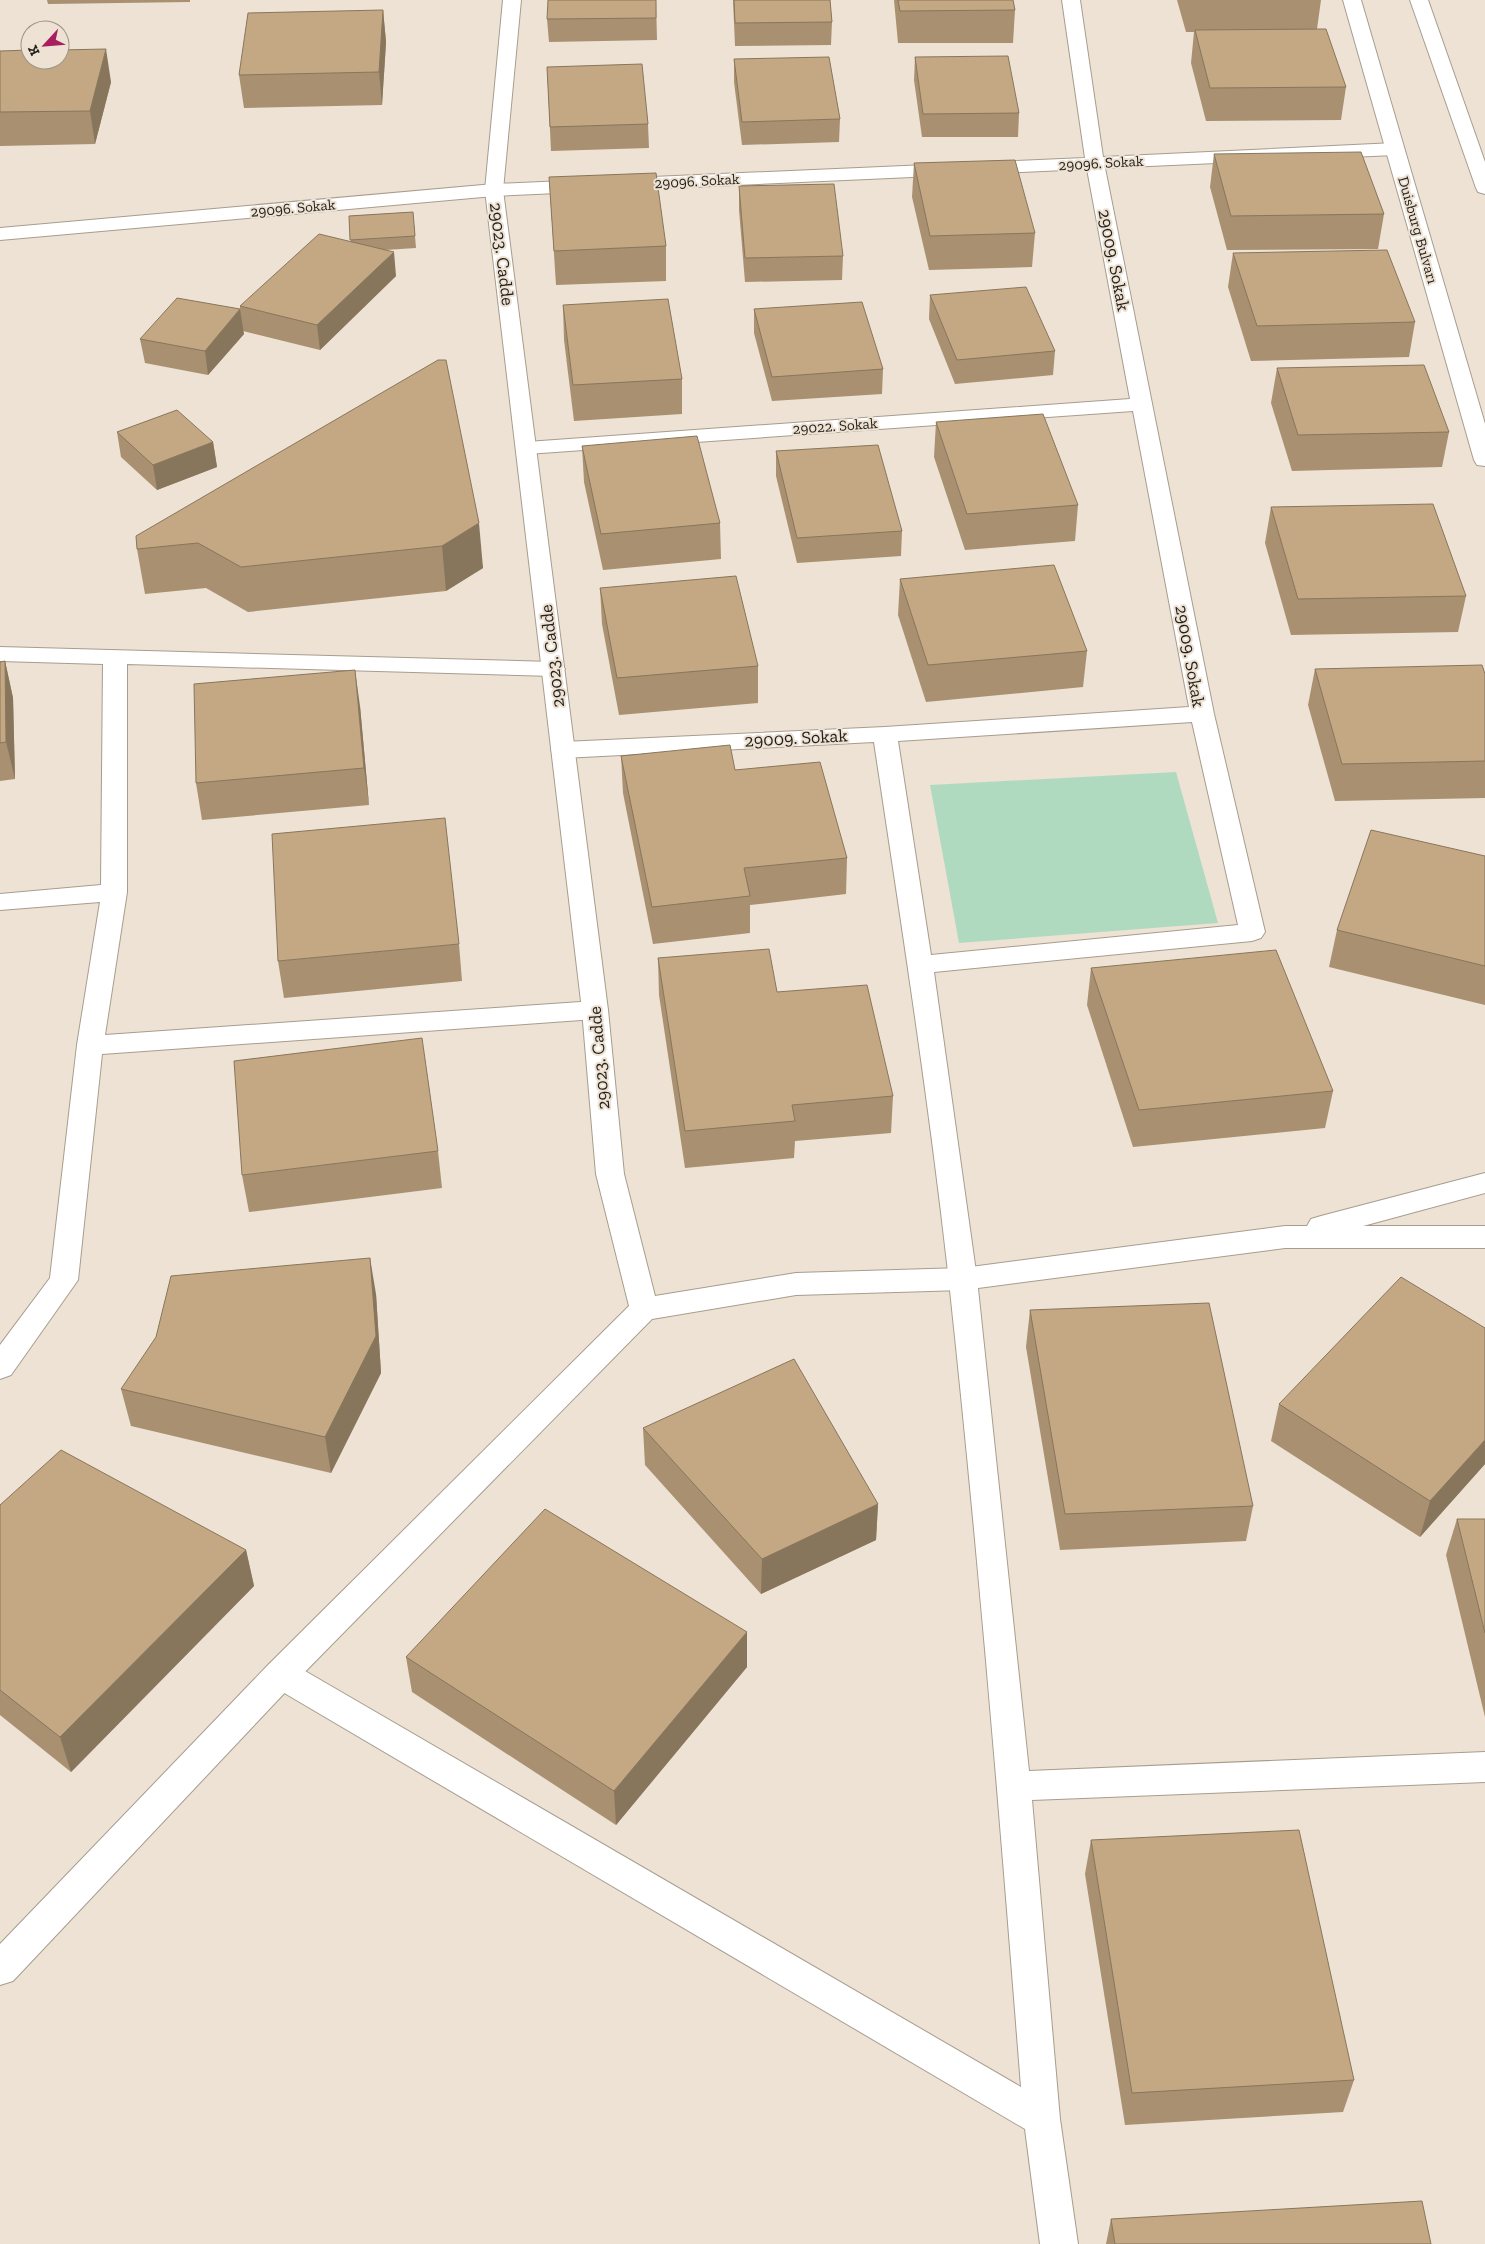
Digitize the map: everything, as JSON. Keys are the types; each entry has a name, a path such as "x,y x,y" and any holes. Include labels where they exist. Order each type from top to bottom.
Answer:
{"street":[{"name":"29023. Cadde","path":"512,0 494,190 595,1010 610,1174 644,1309"},
{"name":"29009. Sokak","path":"563,750 884,734 1202,714 1095,163 1071,0"},
{"name":"Duisburg Bulvarı","path":"1352,0 1485,460"},
{"path":"1419,0 1485,188"},
{"name":"29096. Sokak","path":"0,234 494,190 1395,149"},
{"name":"29022. Sokak","path":"527,448 1142,404"},
{"path":"0,654 553,669"},
{"path":"0,1367 64,1280 90,1045 114,892 116,656"},
{"path":"920,965 1252,932 1202,714"},
{"path":"884,734 920,965 963,1279 1014,1786 1042,2118 1059,2244"},
{"path":"0,902 114,892"},
{"path":"90,1045 595,1010"},
{"path":"1286,1237 1485,1183"},
{"path":"0,1969 282,1674 644,1309 796,1284 963,1279 1286,1237 1485,1237"},
{"path":"282,1674 1042,2118"},
{"path":"1014,1786 1485,1767"}],"green space":[{"path":"1176,772 1218,923 959,943 930,785"}],"building":[{"path":"548,0 656,0 656,18 547,19"},
{"path":"734,0 830,0 832,22 735,23"},
{"path":"898,0 1013,0 1015,10 900,11"},
{"path":"383,10 379,72 239,75 248,13"},
{"path":"1326,29 1346,87 1210,88 1195,30"},
{"path":"106,49 90,111 0,112 0,51 20,50 20,70 70,70 70,50"},
{"path":"1008,56 1019,113 923,114 915,57"},
{"path":"829,57 840,119 742,122 734,59"},
{"path":"642,64 648,124 550,127 547,67"},
{"path":"1361,152 1384,214 1231,216 1214,154"},
{"path":"1015,160 1035,233 930,236 914,163"},
{"path":"656,173 666,246 554,251 549,177"},
{"path":"834,184 843,256 745,258 739,186"},
{"path":"413,212 415,236 350,240 349,216"},
{"path":"319,234 394,252 317,325 240,306"},
{"path":"1387,250 1415,322 1257,326 1233,253"},
{"path":"1026,287 1055,351 957,360 930,295"},
{"path":"177,298 240,309 205,351 140,339"},
{"path":"668,299 682,379 573,385 563,305"},
{"path":"862,302 883,369 772,377 754,309"},
{"path":"438,360 446,360 479,523 442,546 241,567 198,543 137,549 136,536"},
{"path":"1424,365 1449,432 1298,435 1277,368"},
{"path":"177,410 213,442 153,465 117,432"},
{"path":"1043,414 1078,505 967,514 936,422"},
{"path":"697,436 720,523 601,534 582,446"},
{"path":"878,445 902,531 797,538 776,451"},
{"path":"1433,504 1466,596 1298,599 1271,507"},
{"path":"1054,565 1087,651 928,665 900,579"},
{"path":"736,576 758,666 617,678 600,588"},
{"path":"5,661 6,742 0,743 0,662"},
{"path":"1482,665 1485,674 1485,761 1342,764 1315,669"},
{"path":"355,670 364,768 196,783 194,684"},
{"path":"730,745 735,770 820,762 847,858 744,868 750,896 652,907 621,756"},
{"path":"445,818 459,944 278,961 272,834"},
{"path":"1371,830 1485,856 1485,966 1337,930"},
{"path":"769,949 777,992 867,985 893,1096 792,1105 795,1121 685,1131 658,958"},
{"path":"1276,950 1333,1091 1139,1110 1091,968"},
{"path":"422,1038 438,1151 242,1175 234,1061"},
{"path":"370,1258 376,1336 325,1437 121,1389 156,1337 171,1276"},
{"path":"1401,1277 1485,1328 1485,1440 1430,1501 1279,1404"},
{"path":"1209,1303 1253,1506 1065,1514 1030,1310"},
{"path":"794,1359 878,1504 762,1559 643,1428"},
{"path":"61,1450 246,1550 60,1737 0,1690 0,1505"},
{"path":"545,1509 747,1632 614,1791 406,1657"},
{"path":"1457,1519 1485,1519 1485,1633"},
{"path":"1299,1830 1354,2080 1132,2093 1091,1840"},
{"path":"1422,2201 1431,2244 1115,2244 1111,2219"}]}
